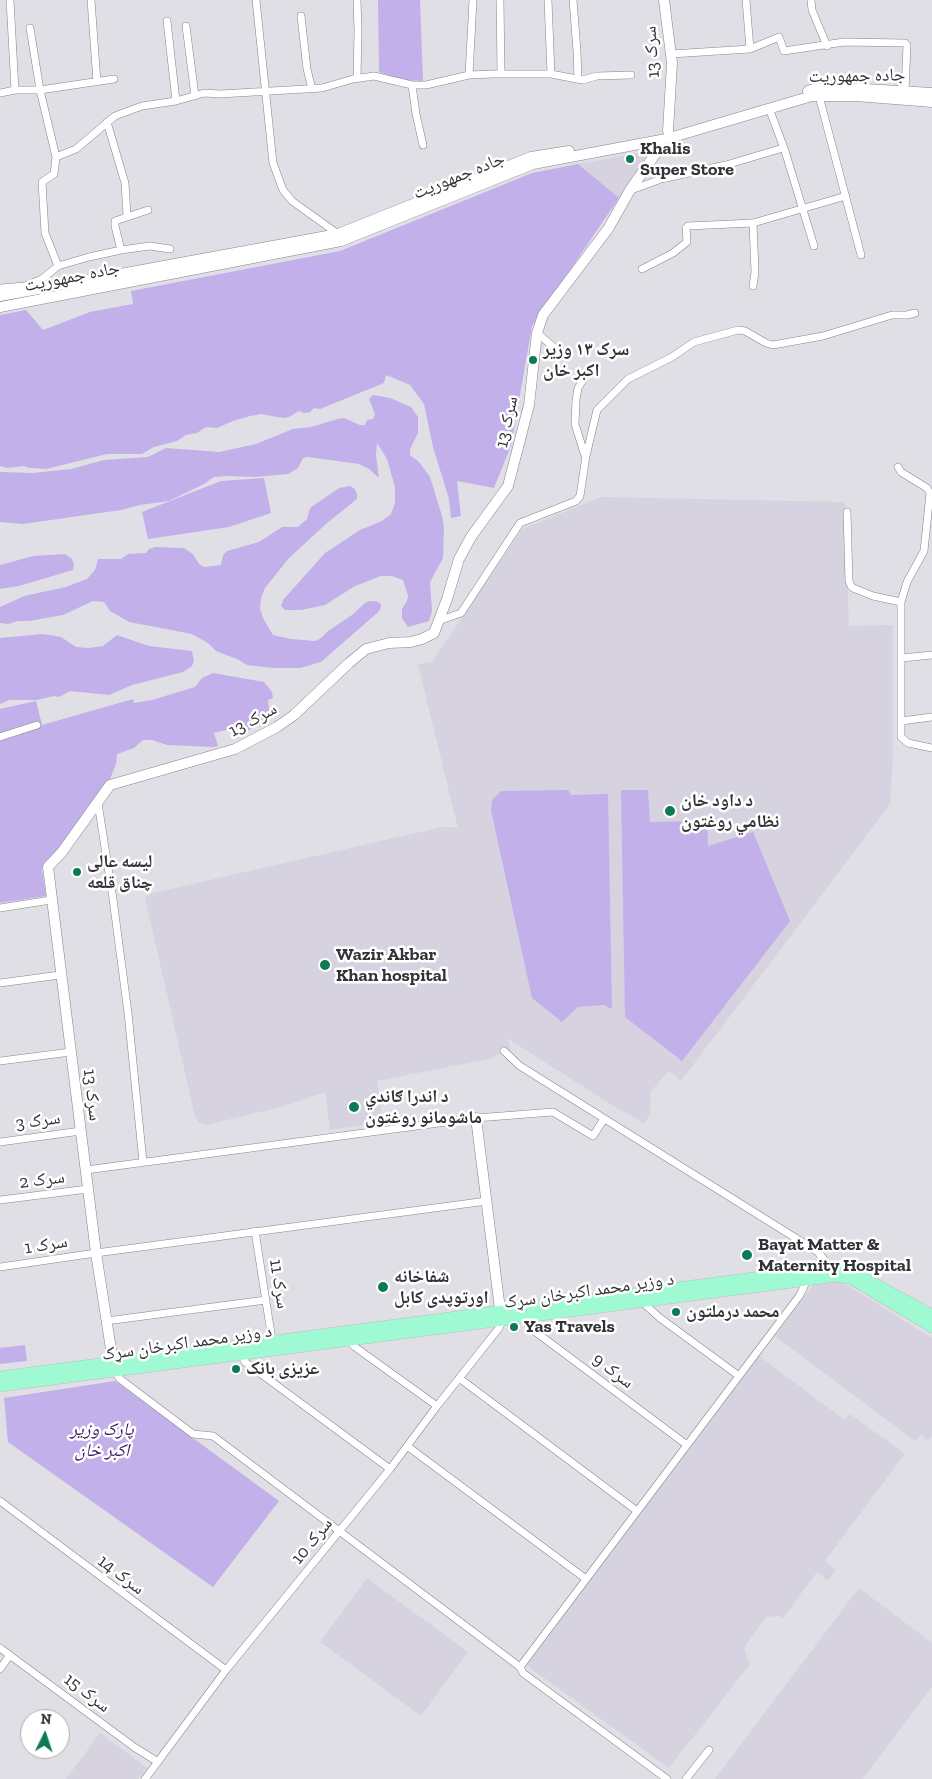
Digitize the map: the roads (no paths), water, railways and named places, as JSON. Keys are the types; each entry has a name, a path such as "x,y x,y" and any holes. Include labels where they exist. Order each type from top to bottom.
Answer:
{"main road":[{"name":"د وزیر محمد اکبرخان سړک","path":"640,1296 807,1280 843,1269 851,1271 932,1314"},
{"name":"د وزیر محمد اکبرخان سړک","path":"0,1386 114,1366 827,1273 852,1279 932,1327"},
{"path":"240,1350 272,1340 346,1336"},
{"path":"0,1377 114,1366"}],"street":[{"path":"10,0 15,90"},
{"path":"91,0 97,82"},
{"path":"256,0 273,163 283,190 292,201 338,234"},
{"path":"357,0 357,78"},
{"path":"469,75 474,0"},
{"path":"500,0 501,74"},
{"path":"548,0 551,74"},
{"path":"573,0 578,78"},
{"name":"سرک 13","path":"114,1366 96,1253 48,867 62,852 110,785 235,749 277,727 294,715 349,662 366,649 389,643 411,642 434,633 447,599 459,558 471,537 508,486 529,405 537,333 543,315 608,229 630,190 667,135 671,54 664,0"},
{"path":"746,0 750,49"},
{"path":"811,0 812,10 827,46"},
{"path":"301,16 307,69 312,89"},
{"path":"167,20 176,101"},
{"path":"186,26 196,96"},
{"path":"30,28 40,90 56,157 54,174 42,182 45,233 58,266"},
{"path":"671,54 750,49 779,37 784,51 844,42 905,43 907,49 905,91"},
{"path":"56,157 76,149 115,116 142,106 176,101 204,93 220,94 322,88 357,78 374,76 412,85 426,86 469,75 551,74 582,80 597,76 631,75"},
{"path":"0,92 40,90 114,79"},
{"path":"412,85 423,145"},
{"name":"جاده جمهوریت","path":"767,107 814,90 865,89 932,93"},
{"name":"جاده جمهوریت","path":"0,307 341,241 532,164 667,135 812,96 856,96 932,102"},
{"path":"820,96 861,255"},
{"path":"767,107 783,148 814,246"},
{"path":"108,122 126,183 127,216"},
{"name":"جاده جمهوریت","path":"0,296 338,234 531,157 667,135"},
{"path":"630,190 661,179 726,165 783,148"},
{"path":"642,269 673,253 687,242 686,228 688,226 753,223 846,196"},
{"path":"121,250 115,221 148,210"},
{"path":"753,223 755,272 753,286"},
{"path":"0,288 25,286 42,278 58,266 121,250 150,246 170,249"},
{"path":"438,621 461,614 520,523 576,502 580,496 586,456 597,410 628,380 694,342 738,330 745,331 773,345 823,336 892,316 915,313"},
{"path":"537,333 563,355"},
{"path":"583,380 578,388 575,424 586,456"},
{"path":"898,467 901,472 927,488 930,493 924,551 907,582 901,602 901,737 908,743 932,748"},
{"path":"847,512 849,581 851,586 873,596 901,602"},
{"path":"902,658 932,655"},
{"path":"901,721 932,717"},
{"path":"0,737 37,725"},
{"path":"98,803 114,899 143,1162"},
{"path":"0,908 51,900"},
{"path":"0,983 60,975"},
{"path":"504,1051 520,1066 818,1252 826,1262 827,1273"},
{"path":"0,1061 71,1052"},
{"path":"86,1170 476,1118 553,1112 593,1136 604,1119"},
{"path":"476,1118 501,1316"},
{"name":"سرک 3","path":"0,1142 80,1131"},
{"name":"سرک 2","path":"0,1200 88,1189"},
{"name":"سرک 1","path":"0,1267 487,1201"},
{"name":"سرک 11","path":"255,1231 272,1340"},
{"path":"520,1668 800,1295 807,1280"},
{"path":"640,1296 660,1318 739,1376"},
{"path":"106,1321 266,1300"},
{"name":"سرک 9","path":"524,1312 533,1330 687,1445"},
{"name":"سرک 10","path":"145,1779 226,1670 340,1531 436,1406 499,1328 501,1316"},
{"path":"346,1336 355,1347 436,1406"},
{"path":"240,1350 244,1362 390,1468"},
{"path":"114,1366 120,1379 193,1434 213,1436 520,1668 523,1673 667,1779"},
{"path":"459,1378 637,1512"},
{"path":"407,1446 586,1579"},
{"name":"سرک 14","path":"0,1501 226,1670"},
{"name":"سرک 15","path":"0,1648 134,1747 158,1762"},
{"path":"0,1669 10,1655"},
{"path":"686,1779 709,1750"}],"place":[{"name":"Khalis Super Store","path":"630,159"},
{"name":"سرک ۱۳ وزیر اکبر خان","path":"533,360"},
{"name":"د داود خان نظامي روغتون","path":"670,811"},
{"name":"لیسه عالی چناق قلعه","path":"77,872"},
{"name":"Wazir Akbar Khan hospital","path":"325,965"},
{"name":"د اندرا ګاندي ماشومانو روغتون","path":"354,1107"},
{"name":"Bayat Matter & Maternity Hospital","path":"747,1255"},
{"name":"شفاخانه اورتوپدی کابل","path":"383,1287"},
{"name":"محمد درملتون","path":"676,1312"},
{"name":"Yas Travels","path":"514,1327"},
{"name":"عزیزی بانک","path":"236,1369"}],"park label":[{"name":"پارک وزیر اکبر خان","path":"102,1440"}]}
